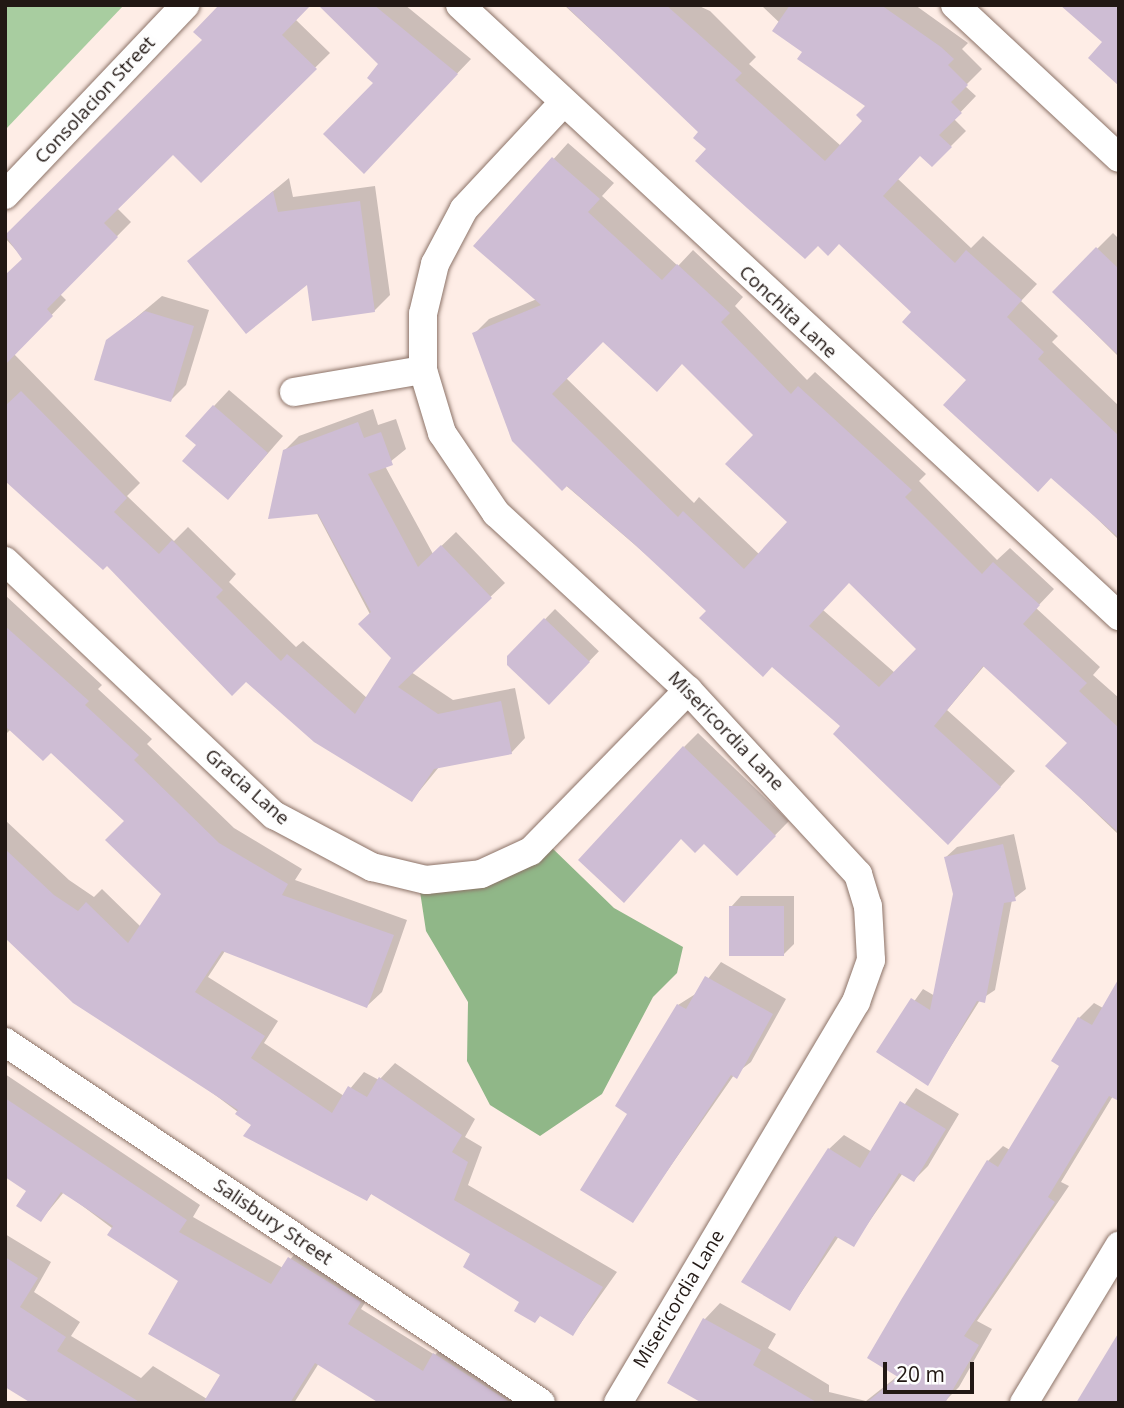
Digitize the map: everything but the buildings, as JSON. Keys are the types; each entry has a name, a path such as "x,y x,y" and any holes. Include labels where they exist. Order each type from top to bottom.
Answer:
{"street":[{"name":"Consolacion Street","path":"5,195 185,5"},
{"name":"Conchita Lane","path":"460,5 562,104 1119,616"},
{"path":"954,5 1119,158"},
{"name":"Misericordia Lane","path":"562,104 458,220 435,264 423,314 423,370 442,433 496,513 688,690 858,874 868,906 871,960 856,1002 618,1403"},
{"path":"294,392 423,370"},
{"name":"Gracia Lane","path":"5,561 274,815 346,856 426,880 481,874 531,851 688,690"},
{"name":"Salisbury Street","path":"5,1042 541,1403"},
{"path":"1024,1403 1119,1246"}],"green space":[{"path":"5,5 124,5 5,130"},
{"path":"550,846 614,908 683,947 677,973 653,997 602,1094 540,1136 490,1105 467,1061 468,1002 426,931 419,885"}]}
